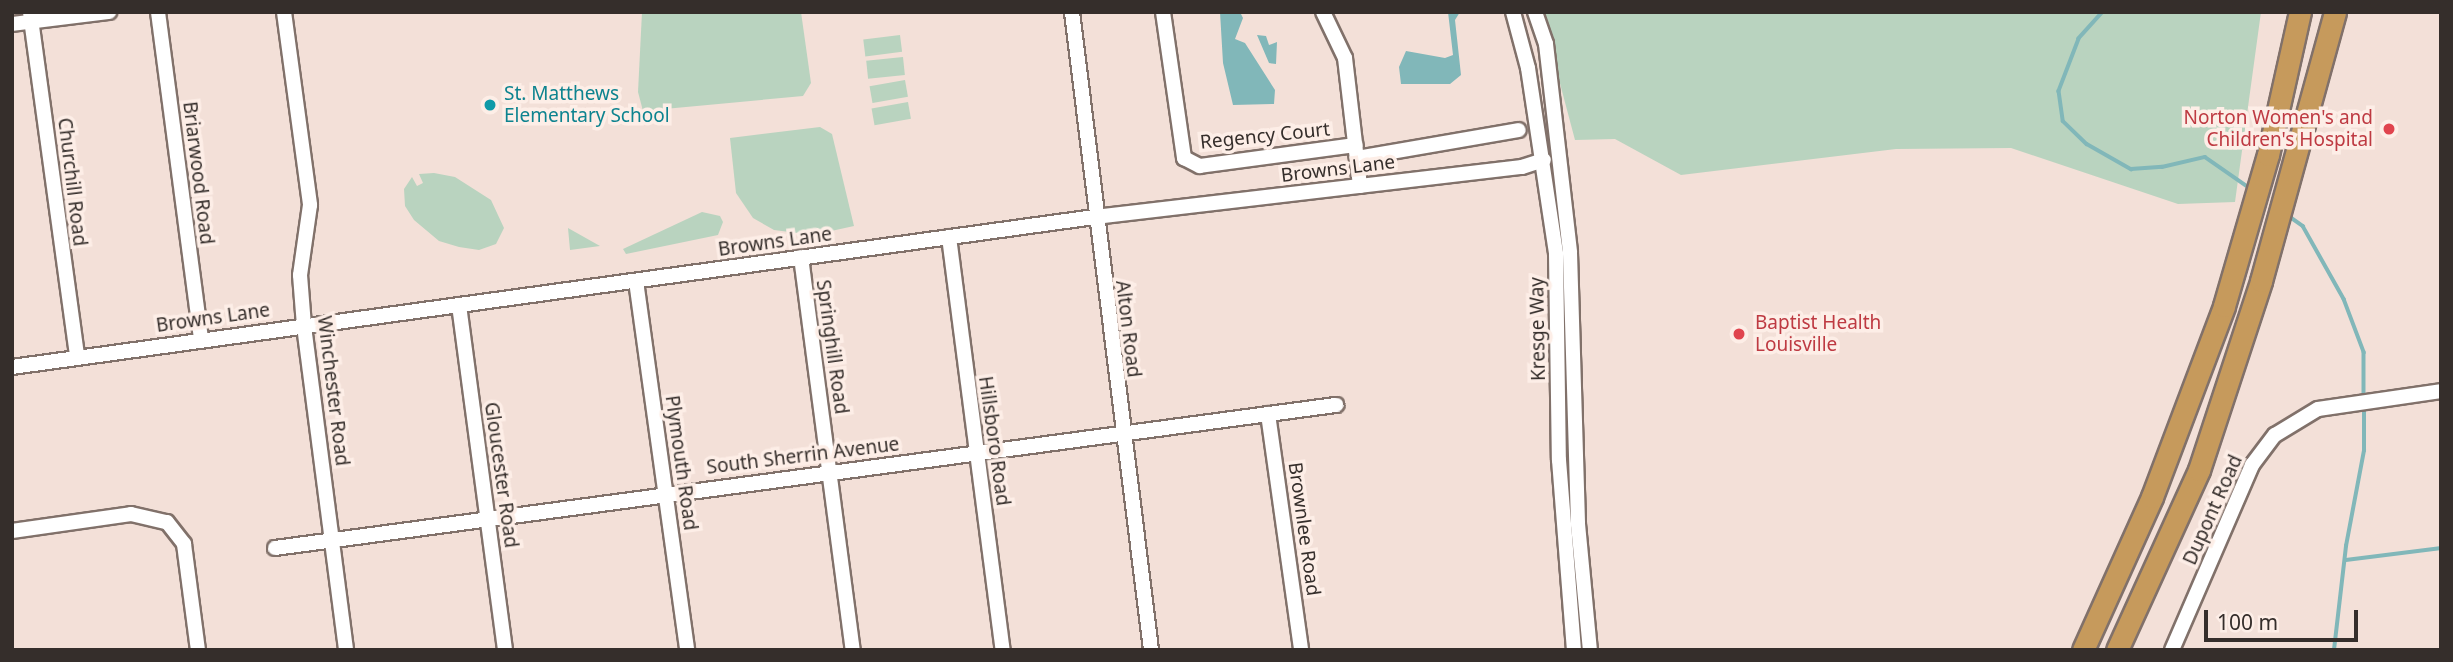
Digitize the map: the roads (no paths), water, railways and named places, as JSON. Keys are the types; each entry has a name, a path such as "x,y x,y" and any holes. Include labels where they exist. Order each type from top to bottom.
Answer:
{"highway":[{"path":"2083,650 2152,497 2224,306 2266,164 2300,12"},
{"path":"2117,650 2199,470 2272,240 2335,12"}],"street":[{"path":"12,24 31,17 109,12"},
{"name":"Briarwood Road","path":"158,12 201,339"},
{"name":"Winchester Road","path":"284,12 310,205 300,275 304,326 346,650"},
{"name":"Alton Road","path":"1072,12 1095,217 1151,650"},
{"name":"Regency Court","path":"1163,12 1183,155 1200,166 1356,152 1519,130"},
{"name":"Kresge Way","path":"1513,12 1544,160 1556,254 1560,473 1574,650"},
{"name":"Kresge Way","path":"1535,12 1546,44 1570,253 1578,524 1590,650"},
{"path":"1329,14 1345,58 1360,186"},
{"name":"Churchill Road","path":"31,17 78,356"},
{"name":"Browns Lane","path":"12,367 1095,217 1522,167 1544,160"},
{"name":"Hillsboro Road","path":"949,237 1003,650"},
{"name":"Springhill Road","path":"801,257 853,650"},
{"name":"Plymouth Road","path":"636,281 687,650"},
{"name":"Gloucester Road","path":"459,305 505,650"},
{"name":"Dupont Road","path":"2172,650 2242,487 2263,448 2306,414 2347,403 2441,391"},
{"name":"South Sherrin Avenue","path":"275,548 332,537 1336,405"},
{"name":"Brownlee Road","path":"1268,414 1301,650"},
{"path":"12,531 131,514 167,522 184,544 198,650"}],"water":[{"path":"1220,12 1240,12 1243,18 1235,39 1245,43 1275,90 1274,104 1233,105 1223,63"},
{"path":"1448,12 1460,12 1455,20 1461,75 1450,84 1401,84 1399,67 1406,51 1445,58 1453,55"},
{"path":"1257,35 1266,36 1269,45 1277,42 1276,64 1269,63"}],"waterway":[{"path":"2103,12 2079,39 2059,91 2063,121 2087,144 2131,169 2162,167 2205,157 2251,189"},
{"path":"2286,214 2303,226 2344,299 2364,352 2364,397"},
{"path":"2334,650 2346,546 2364,451 2364,408"},
{"path":"2346,560 2441,548"}],"place":[{"name":"St. Matthews Elementary School","path":"490,105"},
{"name":"Norton Women's and Children's Hospital","path":"2389,129"},
{"name":"Baptist Health Louisville","path":"1739,334"}]}
